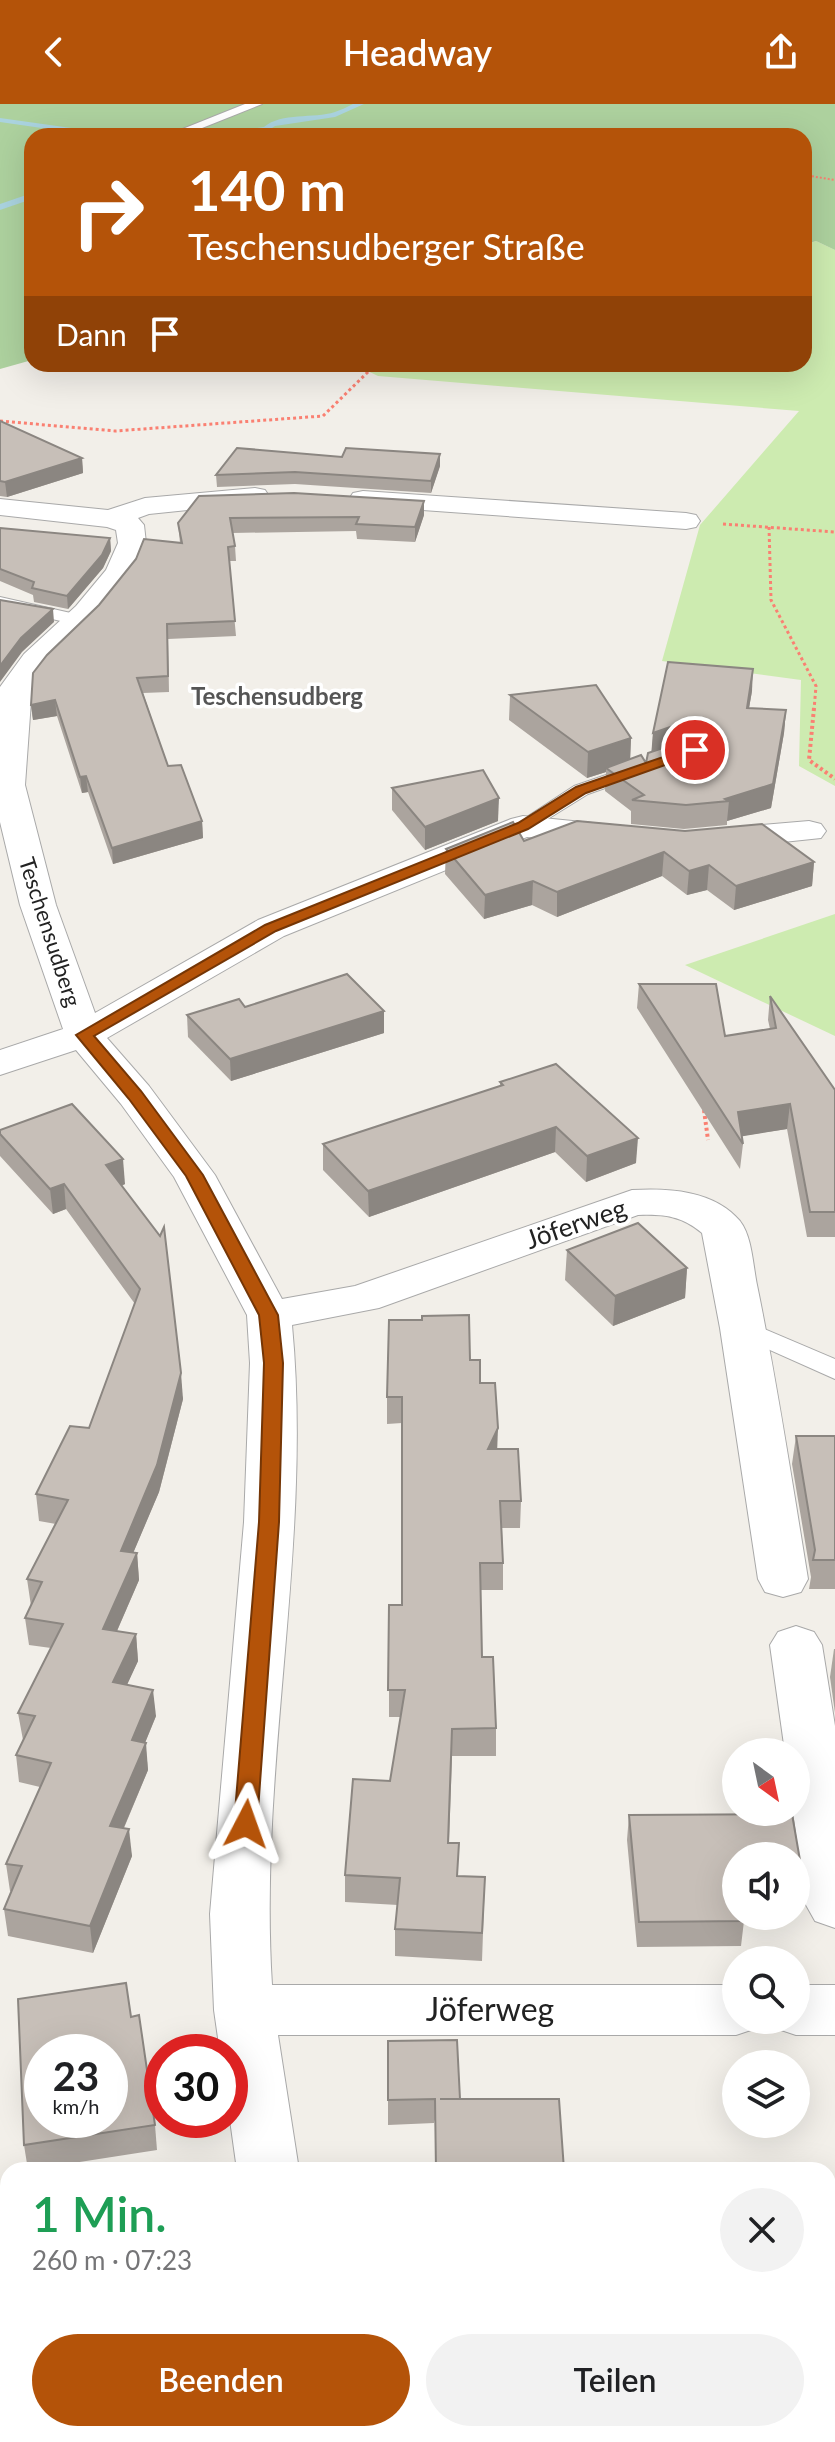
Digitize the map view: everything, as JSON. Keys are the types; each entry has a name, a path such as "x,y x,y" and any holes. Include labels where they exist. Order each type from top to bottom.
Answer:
{"street":[{"path":"0,507 25,513 89,514 112,518 145,506 220,497 280,495"},
{"path":"341,498 686,521"},
{"name":"Teschensudberg","path":"84,1035 38,905 8,785 16,687 35,661 78,620 120,572 132,543 130,525 112,518"},
{"path":"0,1063 84,1035 271,928 523,826 640,838"},
{"path":"684,842 809,831"},
{"path":"84,1035 135,1095 194,1175 269,1315 273,1363 269,1522 239,1914 244,2010 267,2162"},
{"name":"Jöferweg","path":"269,1315 363,1298 632,1203 671,1200 694,1208 723,1228 743,1328 783,1579"},
{"path":"796,1645 835,1905"},
{"name":"Jöferweg","path":"244,2010 722,2010"},
{"path":"810,2010 835,2010"}],"lane":[{"path":"192,128 256,104"},
{"path":"0,602 78,620"},
{"path":"523,826 581,790 652,765"},
{"path":"743,1328 835,1370"}],"path":[{"path":"812,176 835,180"},
{"path":"0,421 97,427 115,431 323,416 369,372"},
{"path":"686,521 835,532"},
{"path":"769,527 771,600 816,686 809,760 835,779"},
{"path":"702,1099 708,1140"}],"green space":[{"path":"0,104 835,104 835,250 816,241 812,242 812,128 24,128 24,362 0,369"},
{"path":"816,241 835,250 835,786 799,766 801,680 662,661 700,525 799,411 378,376 370,372 812,372 812,242"},
{"path":"835,914 835,1036 685,965"}],"building":[{"path":"0,421 82,458 0,481"},
{"path":"237,448 342,457 346,448 440,454 431,481 295,472 216,475"},
{"path":"294,493 424,501 415,527 356,524 359,517 230,518 235,546 228,547 235,621 167,624 168,676 137,678 168,766 181,765 202,821 112,848 86,776 80,777 55,700 31,705 33,673 47,655 99,605 136,559 144,539 182,543 178,523 199,496"},
{"path":"0,528 110,538 102,555 67,596 32,588 34,582 0,569"},
{"path":"0,600 53,609 21,638 0,666"},
{"path":"668,662 753,669 747,708 786,710 773,784 725,799 729,801 686,805 632,800 644,795 606,768 641,755 646,763 648,753 705,734 709,729 706,721 696,718 653,733"},
{"path":"596,685 631,738 588,752 510,695"},
{"path":"483,770 499,798 425,827 392,788"},
{"path":"577,821 685,831 762,824 814,862 736,886 709,865 689,871 664,852 557,892 533,881 485,895 446,849 513,822 524,841"},
{"path":"347,974 384,1011 230,1059 187,1015 239,999 245,1007"},
{"path":"639,984 716,984 725,1036 776,1028 770,996 835,1090 835,1212 810,1212 790,1104 738,1112 743,1144"},
{"path":"556,1064 638,1138 587,1156 556,1127 368,1191 323,1144 503,1085 500,1082"},
{"path":"72,1104 123,1159 106,1165 160,1236 164,1227 181,1373 157,1465 121,1551 137,1553 103,1629 136,1634 113,1682 153,1690 132,1740 146,1743 110,1826 129,1829 90,1926 4,1909 22,1866 6,1864 51,1763 16,1755 35,1716 18,1713 63,1624 25,1618 42,1582 27,1579 68,1500 36,1494 70,1426 89,1428 140,1289 64,1184 50,1189 0,1134 0,1130"},
{"path":"638,1223 687,1268 615,1296 567,1250"},
{"path":"469,1315 470,1360 480,1360 480,1383 495,1383 498,1428 488,1449 518,1449 521,1501 500,1501 503,1563 480,1563 482,1657 493,1657 496,1728 452,1729 448,1843 459,1843 457,1876 485,1877 482,1933 395,1929 400,1878 345,1875 353,1779 390,1781 405,1690 388,1690 389,1605 402,1605 402,1397 387,1397 389,1320"},
{"path":"796,1436 835,1436 835,1560 813,1560 815,1550"},
{"path":"722,1814 722,1826 794,1826 797,1842 722,1842 722,1921 639,1922 629,1815"},
{"path":"126,1983 131,2017 139,2015 144,2049 144,2127 128,2129 128,2034 24,2034 24,2138 70,2138 24,2145 18,1999"},
{"path":"457,2040 460,2099 559,2099 563,2162 436,2162 435,2099 388,2100 388,2041"}],"waterway":[{"path":"267,128 272,124 335,115 360,104"},
{"path":"0,120 57,128"},
{"path":"0,207 24,199"}],"district":[{"name":"Teschensudberg","path":"277,697"}],"route":[{"path":"246,1824 269,1522 273,1363 269,1315 194,1175 135,1095 84,1035 271,928 523,826 581,790 695,750"}]}
